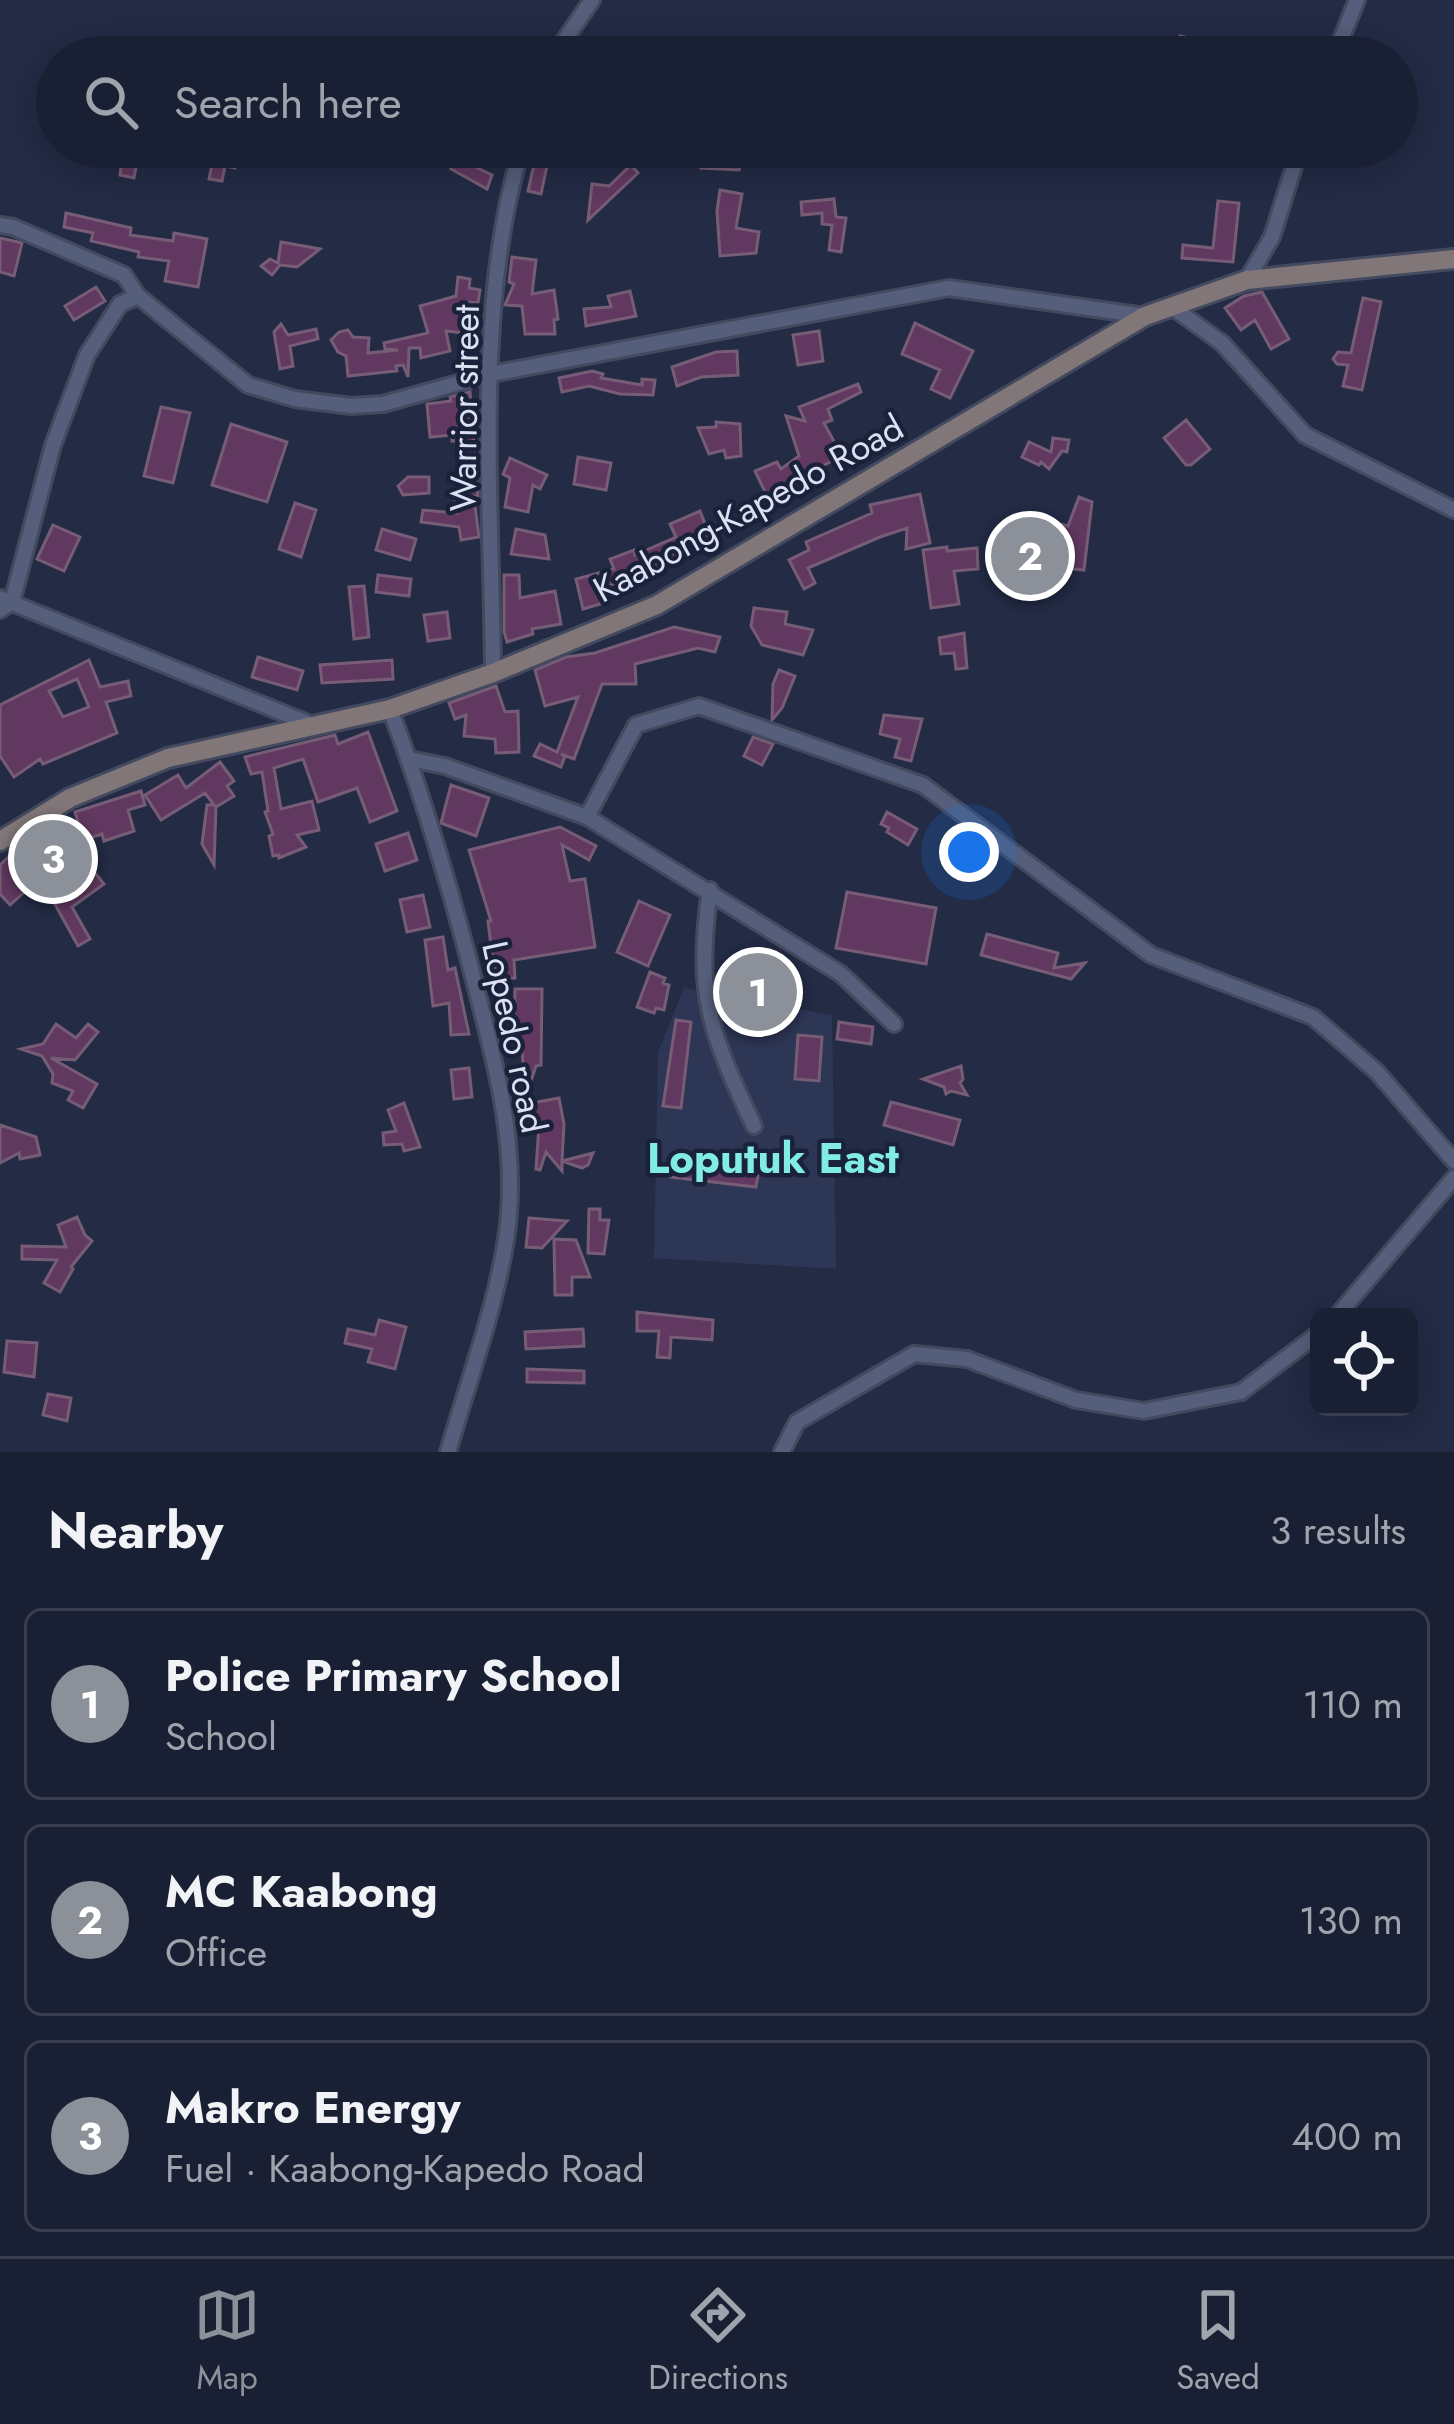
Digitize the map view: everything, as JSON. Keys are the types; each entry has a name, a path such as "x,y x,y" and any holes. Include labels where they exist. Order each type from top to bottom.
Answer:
{"main road":[{"name":"Kaabong-Kapedo Road","path":"0,841 70,798 168,758 390,709 493,673 657,605 1145,316 1247,280 1454,259"}],"street":[{"path":"567,36 592,0"},
{"path":"1343,36 1358,0"},
{"name":"Warrior street","path":"493,673 491,374 501,223 516,168"},
{"path":"1247,280 1272,237 1293,168"},
{"path":"0,225 124,275 138,296 248,385 295,399 352,406 382,404 491,374 949,288 1145,316"},
{"path":"138,296 120,304 87,356 53,445 4,603 315,726"},
{"path":"1172,307 1222,343 1305,435 1454,510"},
{"path":"587,817 636,725 699,706 923,785 1151,955 1312,1017 1377,1072 1454,1161"},
{"name":"Lopedo road","path":"390,709 451,889 496,1066 511,1165 500,1267 448,1452"},
{"path":"409,759 445,766 587,817 842,974 895,1024"},
{"path":"710,890 701,949 703,984 712,1028 754,1126"},
{"path":"1344,1308 1454,1178"},
{"path":"782,1452 797,1422 914,1354 967,1359 1076,1400 1144,1411 1241,1392 1310,1340"}],"shaded area":[{"path":"684,988 832,1015 836,1269 654,1258 658,1052"}],"building":[{"path":"121,168 136,168 134,178 120,175"},
{"path":"211,168 225,168 222,181 209,179"},
{"path":"478,168 492,175 487,189 451,169"},
{"path":"533,168 547,168 541,194 528,191"},
{"path":"628,168 638,173 588,220 592,184 609,186"},
{"path":"720,190 742,194 736,228 759,232 756,253 720,256"},
{"path":"834,199 836,217 846,218 841,252 829,250 832,225 822,224 822,213 802,215 801,202"},
{"path":"1218,201 1239,203 1233,262 1182,258 1183,245 1213,248"},
{"path":"66,213 131,228 130,235 173,241 174,233 207,239 198,287 165,281 169,261 138,257 139,252 91,241 93,233 64,227"},
{"path":"0,238 22,243 14,276 0,272"},
{"path":"281,242 320,249 297,267 280,265 272,275 261,266 270,259 278,263"},
{"path":"512,257 536,260 532,294 554,290 555,334 525,334 522,306 505,305 514,284 509,282"},
{"path":"458,277 470,279 469,288 480,290 478,303 467,302 464,333 446,331 450,351 421,358 420,348 409,348 408,377 403,365 396,366 397,371 348,376 346,356 331,340 339,332 348,330 353,337 369,338 368,353 398,350 385,349 384,343 428,333 420,306 456,296"},
{"path":"96,287 105,301 74,320 65,306"},
{"path":"630,291 636,316 586,326 584,309 611,307 608,296"},
{"path":"1262,292 1289,339 1271,349 1255,320 1241,330 1225,308"},
{"path":"1363,298 1381,302 1362,390 1343,386 1348,365 1333,359 1338,352 1351,353"},
{"path":"915,323 973,351 950,398 931,389 940,370 902,354"},
{"path":"281,324 288,335 316,329 318,339 290,346 293,366 280,369 274,332"},
{"path":"819,331 823,361 798,365 793,335"},
{"path":"737,351 738,375 701,377 677,386 672,367 716,352"},
{"path":"592,371 603,374 601,378 642,385 642,379 655,380 653,395 620,394 589,386 562,392 559,378"},
{"path":"858,384 861,392 828,409 832,420 824,423 842,456 766,494 755,471 777,462 781,469 799,456 786,416 805,421 799,407"},
{"path":"470,392 478,496 464,497 459,441 452,441 452,435 430,437 427,404"},
{"path":"161,407 190,413 173,483 144,476"},
{"path":"1186,420 1210,449 1191,465 1164,438"},
{"path":"716,422 740,424 741,456 726,458 724,450 709,454 698,428 716,427"},
{"path":"231,424 287,442 267,502 212,485"},
{"path":"1053,438 1069,440 1067,452 1062,451 1049,469 1022,457 1029,442 1051,452"},
{"path":"578,457 611,463 606,490 574,484"},
{"path":"510,458 547,475 540,489 533,485 528,512 505,507 510,478 503,474"},
{"path":"408,477 429,477 429,493 403,495 398,486"},
{"path":"920,494 930,543 906,549 907,528 880,537 808,568 815,583 804,589 789,560 809,550 806,542 872,513 870,505"},
{"path":"1079,497 1092,502 1084,570 1062,568 1066,540 1041,534 1044,520 1068,526"},
{"path":"474,498 479,537 461,540 459,527 421,522 423,510 457,513 455,501"},
{"path":"295,503 316,510 301,557 279,549"},
{"path":"700,511 711,539 674,553 677,559 604,588 607,602 583,609 576,579 614,569 610,559 634,550 635,555 676,537 670,524"},
{"path":"53,525 80,537 64,571 37,559"},
{"path":"382,529 416,539 410,560 376,550"},
{"path":"516,529 545,535 549,559 511,554"},
{"path":"947,547 947,551 977,548 978,569 954,571 959,604 931,608 923,550"},
{"path":"378,575 411,579 409,596 376,592"},
{"path":"504,575 519,575 520,598 555,591 561,624 532,629 533,634 507,642"},
{"path":"364,586 369,637 354,639 349,587"},
{"path":"754,608 787,612 785,624 813,630 803,655 762,645 751,626"},
{"path":"447,612 450,638 428,641 424,615"},
{"path":"674,627 720,637 715,652 698,648 635,664 636,684 602,684 574,759 561,754 565,756 561,767 534,756 540,744 557,752 578,697 545,706 535,670"},
{"path":"964,633 967,668 956,669 954,653 941,654 939,638"},
{"path":"258,657 303,671 297,690 252,677"},
{"path":"89,660 100,687 128,681 131,696 106,702 117,733 43,764 40,759 14,777 0,756 0,705","holes":["77,679 89,707 63,717 49,691"]},
{"path":"392,660 393,679 322,683 320,665"},
{"path":"779,670 795,676 772,720 773,684"},
{"path":"496,686 505,712 518,711 519,752 496,753 495,739 464,736 466,715 455,719 449,703"},
{"path":"884,715 922,719 911,761 895,757 900,739 880,734"},
{"path":"368,732 397,811 370,822 357,788 318,802 303,759 274,768 281,809 312,801 319,830 297,835 306,847 273,856 262,772 251,774 245,757 335,735 338,744"},
{"path":"753,737 773,744 762,765 744,756"},
{"path":"220,762 234,781 227,786 234,796 216,807 214,865 202,844 207,805 214,805 205,793 161,820 145,795 178,775 186,788"},
{"path":"451,785 489,798 476,836 441,823"},
{"path":"141,791 145,805 128,810 134,831 104,841 102,834 83,840 75,812"},
{"path":"887,812 917,829 908,845 881,824"},
{"path":"560,827 596,846 589,860 562,845 570,881 585,879 595,947 514,960 515,978 495,979 491,921 469,850"},
{"path":"408,833 417,860 385,871 376,844"},
{"path":"21,845 32,857 15,873 29,888 10,905 0,894 0,865"},
{"path":"95,873 104,884 72,907 90,939 78,946 52,899"},
{"path":"847,892 936,908 926,964 836,948"},
{"path":"423,895 430,927 407,932 400,900"},
{"path":"639,901 670,915 648,966 617,952"},
{"path":"987,934 1058,953 1054,968 1085,963 1071,979 981,955"},
{"path":"443,937 448,970 455,968 469,1034 451,1035 449,1003 433,1006 425,940"},
{"path":"650,972 669,985 664,1010 656,1008 654,1013 637,1007"},
{"path":"515,989 542,989 541,1065 536,1066 530,1084 519,1080 522,1040 514,1040"},
{"path":"676,1020 691,1022 681,1108 663,1106"},
{"path":"839,1022 873,1027 871,1044 837,1039"},
{"path":"56,1024 76,1038 88,1024 98,1032 75,1060 51,1058 97,1084 83,1108 68,1100 73,1091 52,1083 53,1074 42,1056 21,1049 43,1044"},
{"path":"798,1035 822,1037 819,1081 795,1079"},
{"path":"961,1066 960,1083 967,1095 946,1094 944,1087 923,1079"},
{"path":"469,1068 472,1097 454,1099 451,1070"},
{"path":"559,1098 564,1124 562,1171 546,1152 540,1170 536,1169 539,1125 532,1103"},
{"path":"891,1102 960,1120 953,1145 884,1125"},
{"path":"404,1103 420,1147 404,1151 402,1144 384,1145 383,1133 396,1131 388,1110"},
{"path":"0,1125 36,1137 40,1155 20,1159 19,1153 0,1163"},
{"path":"593,1153 582,1168 562,1161"},
{"path":"672,1159 759,1170 756,1187 670,1177"},
{"path":"589,1209 600,1209 600,1220 609,1220 604,1254 588,1253"},
{"path":"77,1217 92,1241 71,1267 60,1292 44,1283 57,1260 22,1259 22,1246 66,1247 58,1225"},
{"path":"529,1218 567,1221 542,1248 526,1247"},
{"path":"554,1239 576,1240 590,1277 572,1277 572,1295 555,1295"},
{"path":"637,1312 713,1320 712,1340 671,1337 670,1358 657,1357 659,1331 637,1331"},
{"path":"379,1320 406,1327 395,1369 368,1362 372,1349 345,1343 348,1329 375,1335"},
{"path":"583,1329 584,1346 526,1349 525,1332"},
{"path":"7,1341 37,1343 34,1377 4,1372"},
{"path":"527,1369 584,1371 584,1383 527,1382"},
{"path":"48,1394 71,1398 67,1421 43,1415"}],"place":[{"name":"MC Kaabong","path":"1030,556"},
{"name":"Makro Energy","path":"53,859"},
{"name":"Police Primary School","path":"758,992"}],"district":[{"name":"Loputuk East","path":"773,1158"}]}
